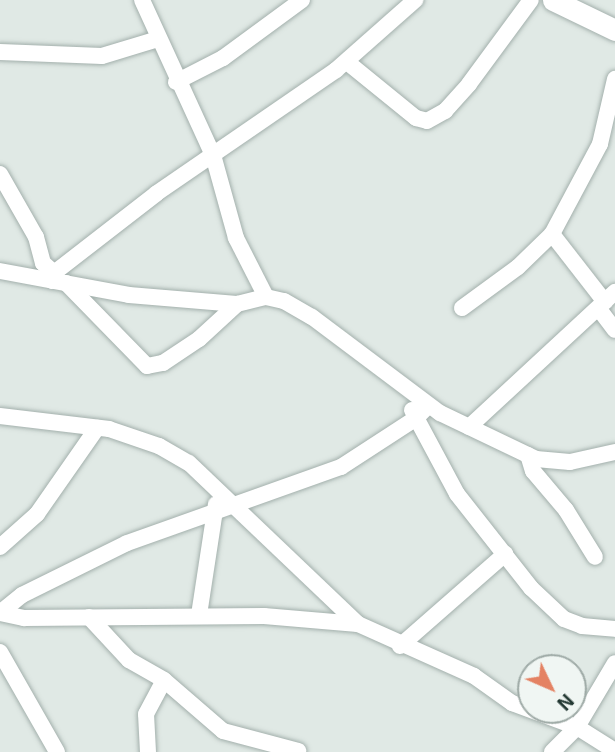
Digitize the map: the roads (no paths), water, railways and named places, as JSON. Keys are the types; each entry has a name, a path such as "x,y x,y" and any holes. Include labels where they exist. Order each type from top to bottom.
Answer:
{"street":[{"path":"142,0 176,82 213,155 236,238 266,297"},
{"path":"176,82 223,58 302,0"},
{"path":"58,279 213,155 347,62 415,0"},
{"path":"347,62 416,118 428,121 469,84 531,0"},
{"path":"553,0 615,30"},
{"path":"0,52 102,56 158,38"},
{"path":"462,308 518,267 552,234 610,126 615,79"},
{"path":"0,174 36,237 43,263 147,366 163,363 199,339 237,304"},
{"path":"552,234 606,301 615,330"},
{"path":"0,271 58,279 129,295 237,304 266,297 312,317 405,391 428,405 528,456 570,462 615,452"},
{"path":"469,427 606,301"},
{"path":"405,391 415,419 457,494 553,611 582,626 615,629"},
{"path":"0,613 22,595 93,558 214,511 341,467 415,419 428,405"},
{"path":"0,415 97,428 159,446 219,488 358,624 400,646 474,676 533,713 577,727 615,751"},
{"path":"0,547 37,514 97,428"},
{"path":"528,456 533,471 566,510 595,556"},
{"path":"199,615 219,488"},
{"path":"400,646 505,554"},
{"path":"0,613 24,618 199,615 358,624"},
{"path":"89,617 129,660 164,680 223,731 298,751"},
{"path":"0,652 57,752"},
{"path":"552,752 577,727 615,663"},
{"path":"148,752 146,714 164,680"}]}
